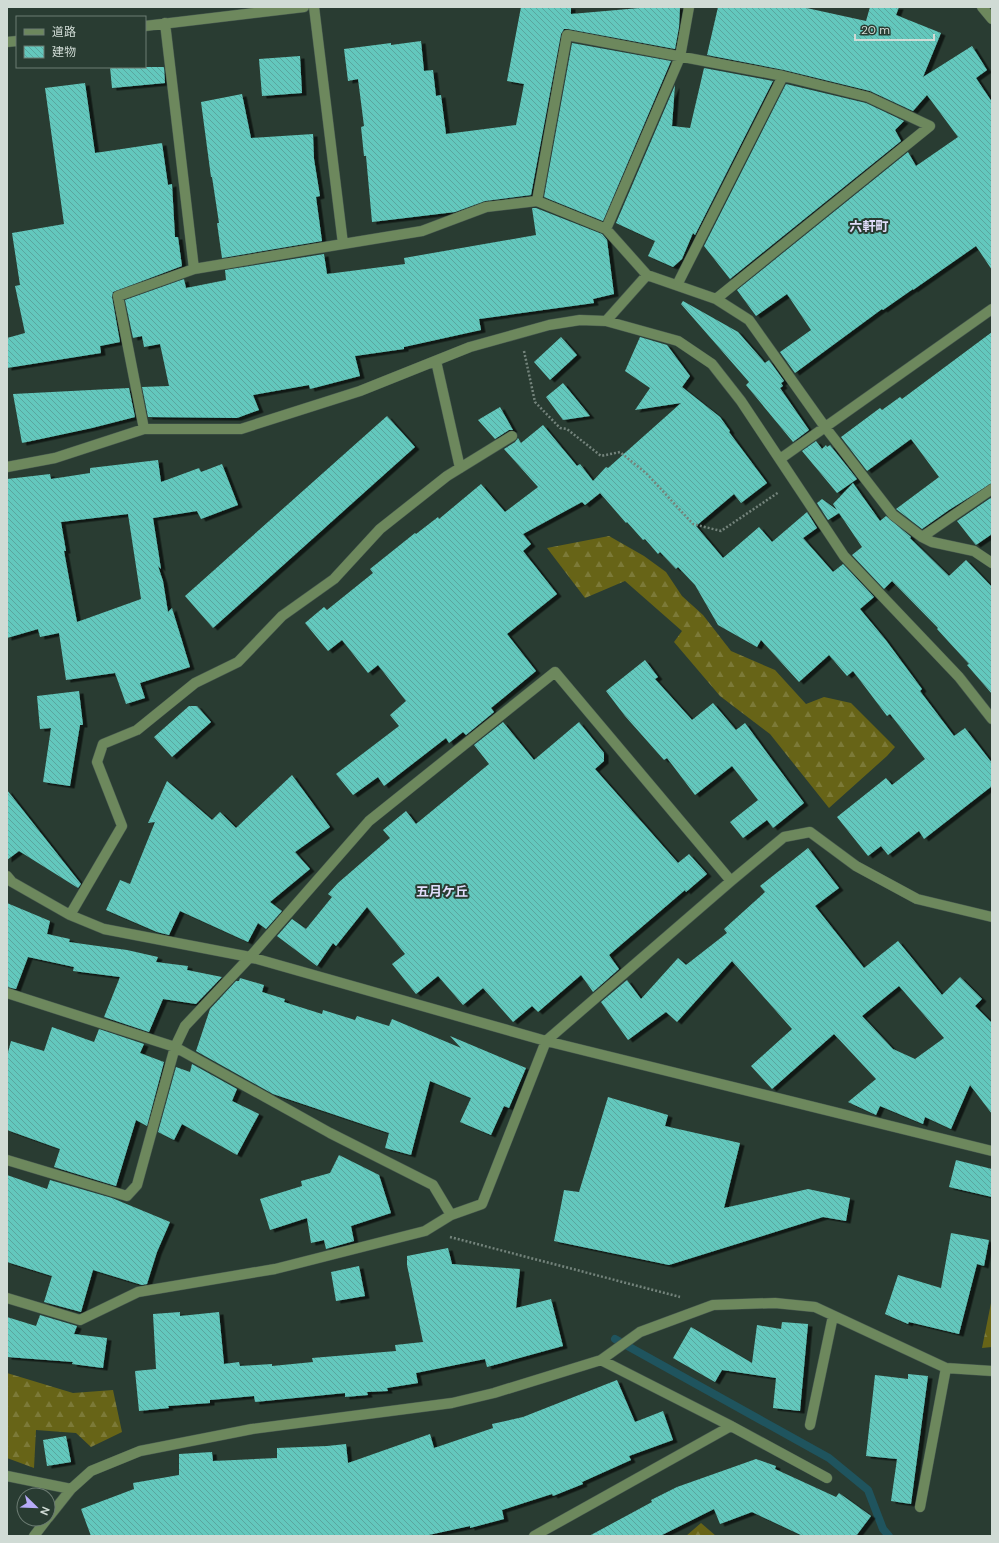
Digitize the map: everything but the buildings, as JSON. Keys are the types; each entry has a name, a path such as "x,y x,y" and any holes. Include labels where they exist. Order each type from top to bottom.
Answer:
{"street":[{"path":"146,26 304,7"},
{"path":"314,7 343,244"},
{"path":"606,229 680,57 689,7"},
{"path":"982,7 992,20"},
{"path":"165,23 194,269"},
{"path":"536,201 567,35 783,76 868,97 930,126 716,299"},
{"path":"677,285 783,76"},
{"path":"144,429 118,296 194,269 422,231 486,208 536,201 606,229 647,275 716,299 749,320 825,427 893,515 922,537 932,542 974,551 992,563"},
{"path":"606,321 647,275"},
{"path":"780,459 992,309"},
{"path":"7,467 55,458 144,429 240,429 360,391 470,347 549,325 580,320 606,321 678,341 712,364 741,402 844,556 960,677 992,719"},
{"path":"436,361 460,468"},
{"path":"70,915 122,826 97,762 103,744 137,730 195,683 238,662 282,616 334,579 380,529 447,476 512,436"},
{"path":"922,537 992,489"},
{"path":"7,1160 127,1196 137,1185 175,1047 185,1026 250,957 369,821 555,672 731,881"},
{"path":"7,1298 80,1320 138,1292 275,1269 425,1231 451,1215 482,1204 546,1041 784,836 810,832 856,866 916,899 992,917"},
{"path":"7,876 12,882 70,915 104,929 250,957 546,1041 992,1151"},
{"path":"7,993 175,1047 330,1133 433,1185 451,1215"},
{"path":"56,1509 71,1489 91,1471 140,1451 252,1429 452,1403 494,1394 601,1360 640,1332 713,1305 775,1303 814,1307 946,1368 992,1371"},
{"path":"810,1425 833,1316"},
{"path":"601,1360 731,1426 827,1478"},
{"path":"920,1507 946,1368"},
{"path":"536,1536 731,1426"},
{"path":"7,1476 71,1489"},
{"path":"34,1536 41,1527"}],"path":[{"path":"520,334 535,402 560,428 567,429 601,456 620,452 647,474 694,524 721,531 795,482"},
{"path":"425,1231 683,1297"}],"green space":[{"path":"609,536 644,556 666,572 682,596 703,615 731,651 775,670 806,704 824,697 851,703 895,747 829,808 770,734 720,696 674,642 682,631 625,581 585,598 547,548"},
{"path":"992,1298 992,1347 982,1348"},
{"path":"7,1373 73,1393 113,1390 122,1432 91,1447 76,1433 36,1430 34,1468 7,1458"},
{"path":"701,1523 716,1536 686,1536"}],"waterway":[{"path":"615,1339 829,1458 868,1490 883,1529 889,1536"}],"district":[{"name":"六軒町","path":"869,226"},
{"name":"五月ケ丘","path":"442,891"}]}
